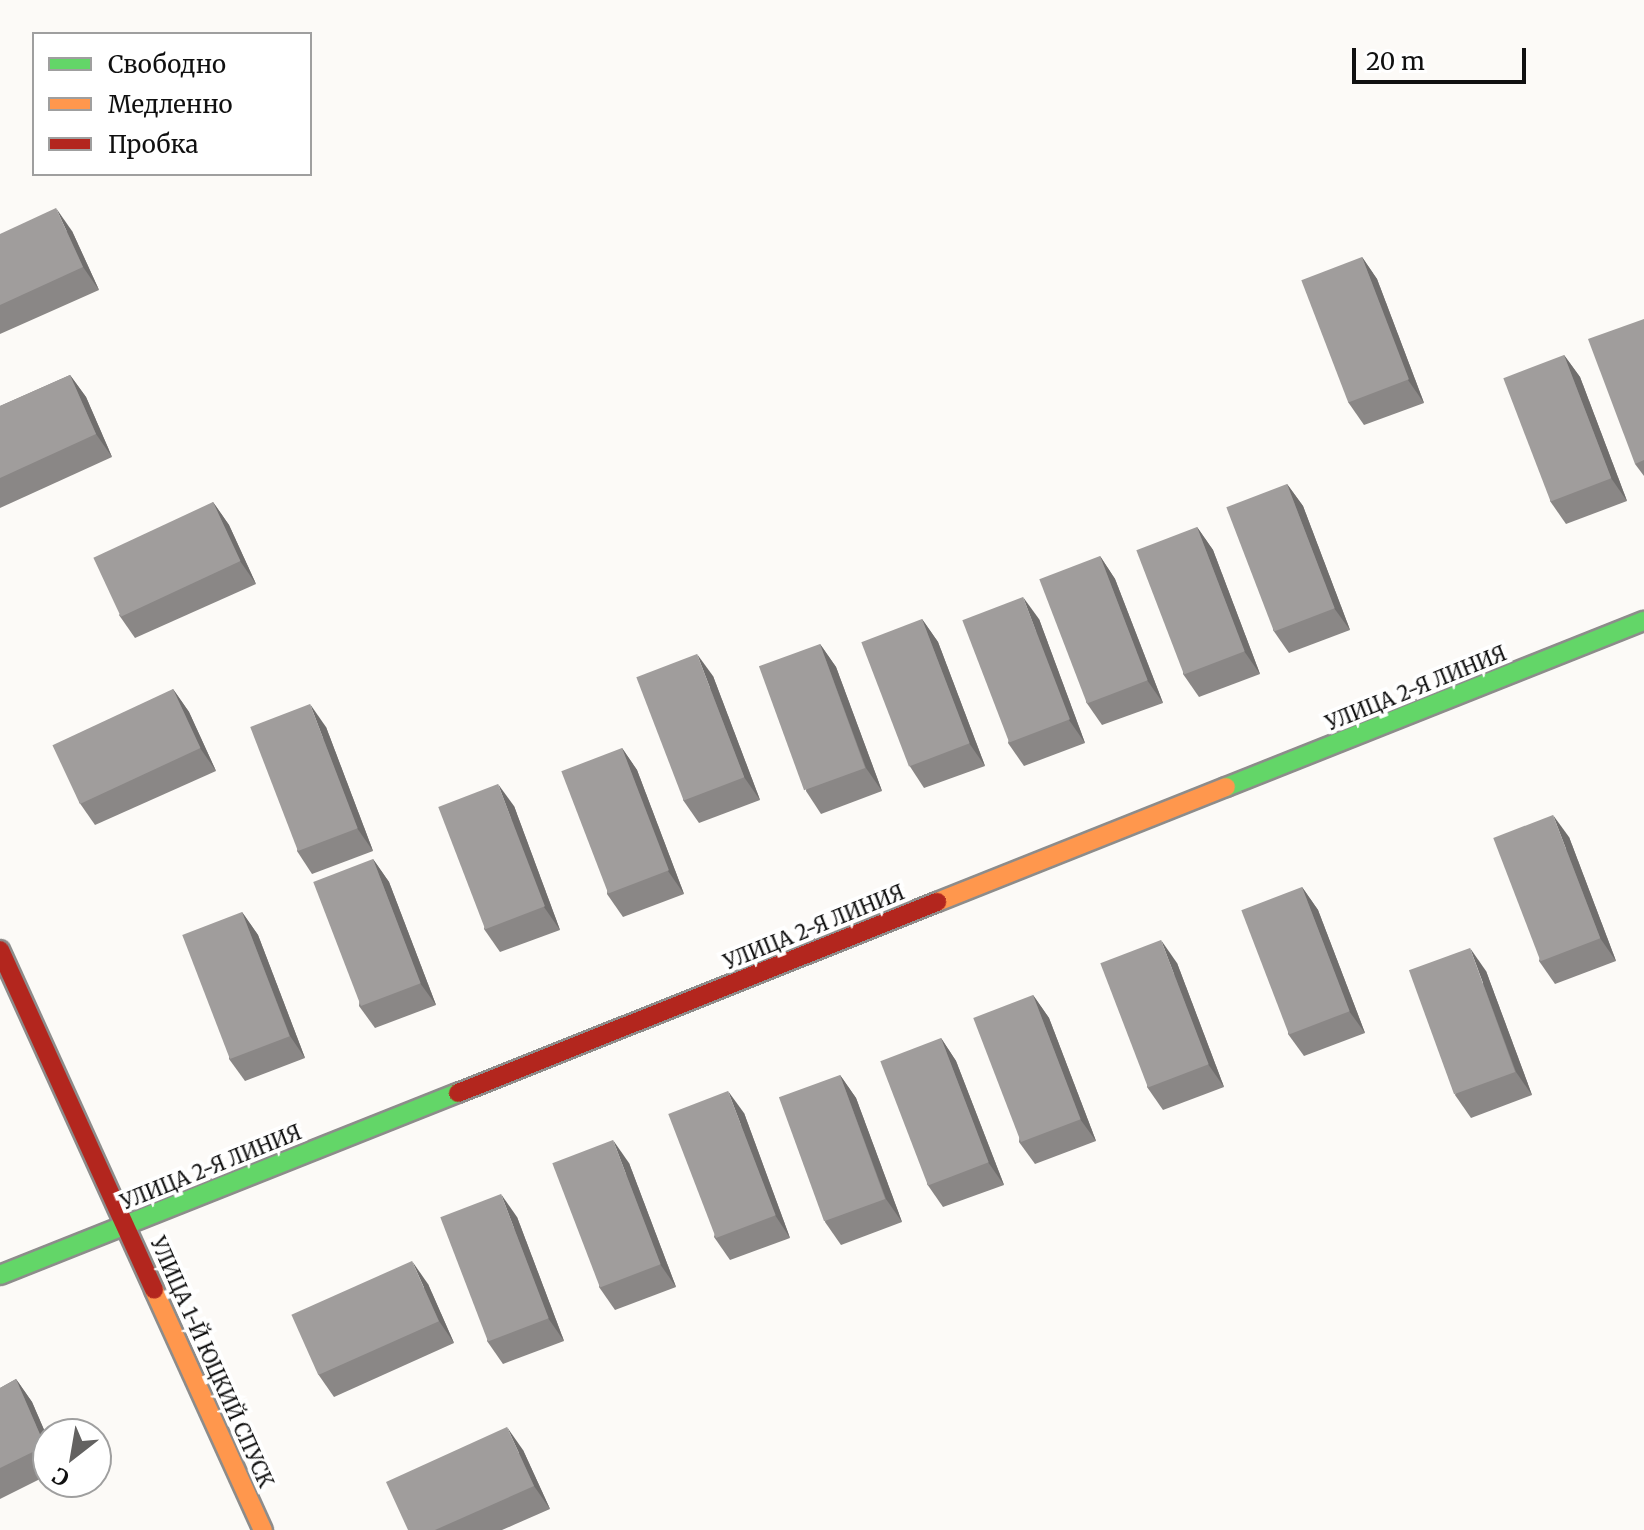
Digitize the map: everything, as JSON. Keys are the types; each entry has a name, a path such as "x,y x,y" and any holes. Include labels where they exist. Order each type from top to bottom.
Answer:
{"street":[{"name":"УЛИЦА 2-Я ЛИНИЯ","path":"0,1275 1644,621"},
{"name":"УЛИЦА 1-Й ЮЦКИЙ СПУСК","path":"0,950 263,1530"}],"building":[{"path":"56,208 83,267 0,305 0,234"},
{"path":"1362,257 1409,379 1348,403 1301,280"},
{"path":"1644,319 1644,460 1635,464 1588,339"},
{"path":"1564,355 1611,478 1551,502 1503,378"},
{"path":"70,375 96,434 0,478 0,406"},
{"path":"1287,484 1335,608 1274,631 1226,507"},
{"path":"213,502 240,561 121,617 93,558"},
{"path":"1197,527 1245,651 1184,674 1136,550"},
{"path":"1100,556 1148,680 1087,703 1039,579"},
{"path":"1023,597 1070,719 1009,743 962,620"},
{"path":"922,619 970,743 909,766 861,642"},
{"path":"820,644 865,768 804,790 759,666"},
{"path":"697,654 744,777 684,801 636,677"},
{"path":"173,689 200,748 80,804 52,745"},
{"path":"310,704 358,828 298,851 250,727"},
{"path":"622,748 669,870 608,894 561,771"},
{"path":"498,784 545,906 485,929 438,807"},
{"path":"1553,815 1600,938 1541,961 1493,838"},
{"path":"373,859 421,983 361,1006 313,882"},
{"path":"1302,887 1350,1011 1289,1034 1241,910"},
{"path":"242,912 290,1036 230,1059 182,935"},
{"path":"1161,940 1209,1064 1148,1087 1100,963"},
{"path":"1470,948 1515,1072 1454,1094 1409,970"},
{"path":"1033,995 1081,1119 1021,1142 973,1018"},
{"path":"941,1038 989,1162 928,1185 880,1061"},
{"path":"840,1075 885,1199 824,1221 779,1097"},
{"path":"728,1091 776,1215 716,1238 668,1114"},
{"path":"613,1140 661,1264 600,1287 552,1163"},
{"path":"501,1194 549,1318 488,1341 440,1217"},
{"path":"412,1261 439,1321 318,1375 291,1315"},
{"path":"16,1379 33,1418 32,1452 0,1468 0,1388"},
{"path":"507,1427 534,1486 435,1530 408,1530 386,1482"}],"traffic: fast":[{"path":"1226,787 1644,621"},
{"path":"0,1275 458,1093"}],"traffic: slow":[{"path":"937,902 1226,787"},
{"path":"154,1290 263,1530"}],"traffic: jam":[{"path":"458,1093 937,902"},
{"path":"0,950 154,1290"}]}
